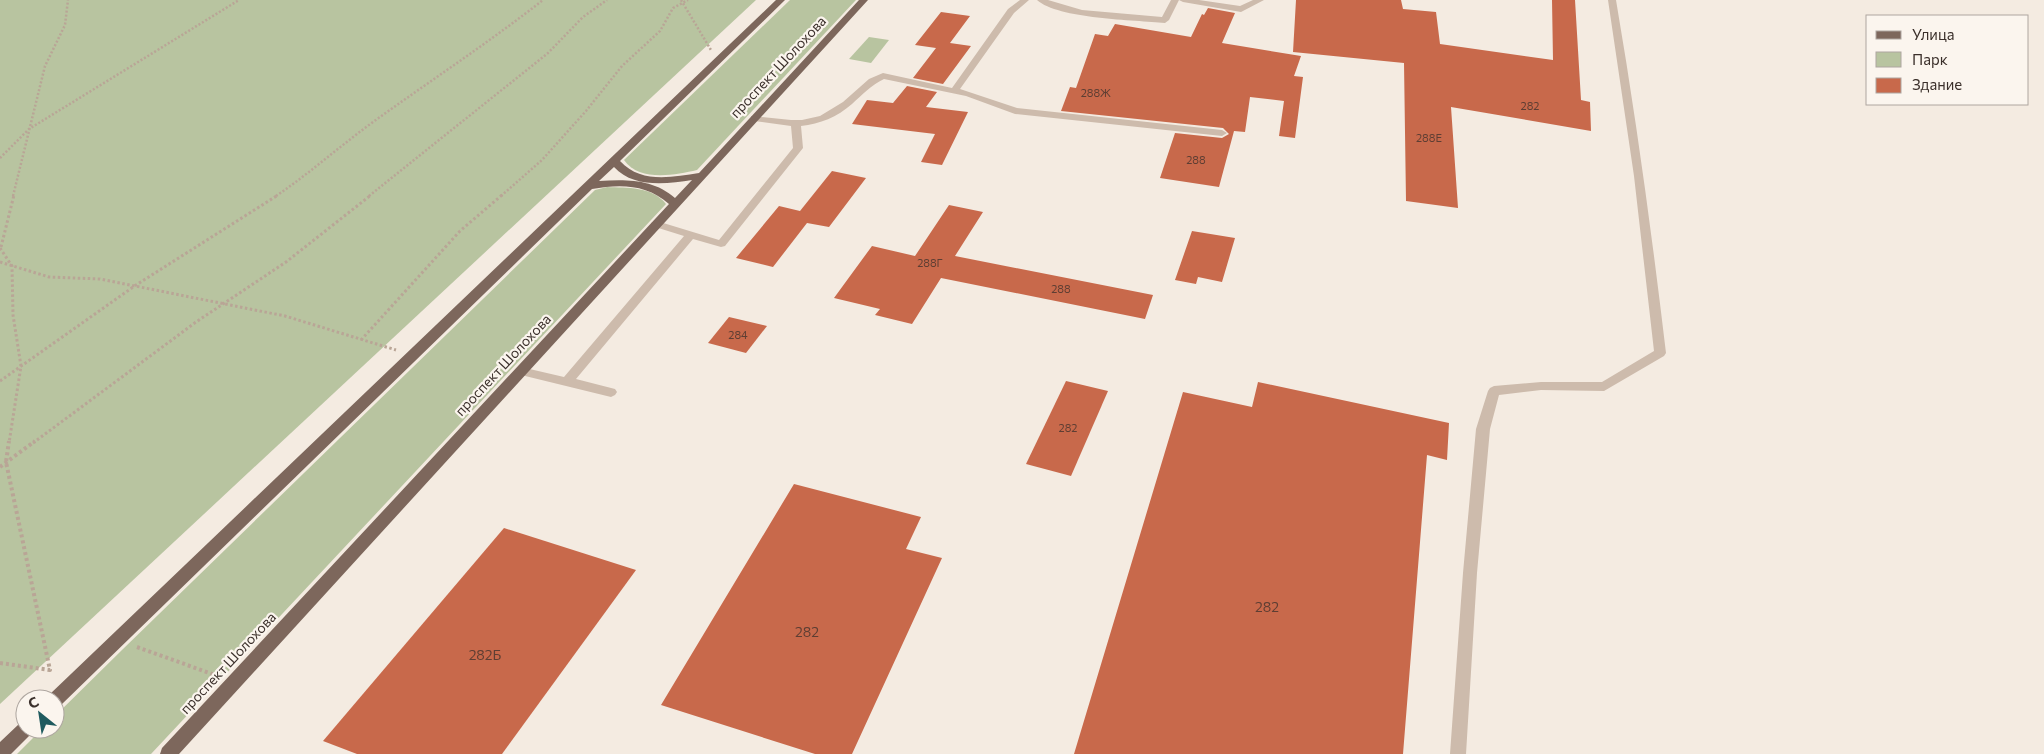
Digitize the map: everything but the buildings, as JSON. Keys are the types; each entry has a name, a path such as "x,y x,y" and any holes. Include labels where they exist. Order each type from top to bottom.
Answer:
{"main road":[{"path":"65,690 781,0"},
{"name":"проспект Шолохова","path":"168,754 864,0"},
{"path":"614,161 620,170 637,178 656,181 702,175"},
{"path":"588,186 609,182 633,183 651,187 667,195 675,204"},
{"path":"0,753 15,738"}],"lane":[{"path":"954,91 1011,11 1025,0"},
{"path":"1041,0 1047,4 1071,10 1165,20 1176,0"},
{"path":"1183,0 1240,9 1260,0"},
{"path":"1458,754 1470,573 1483,429 1494,391 1541,386 1604,387 1660,353 1644,217 1624,70 1612,0"},
{"path":"754,118 796,125 822,119 844,105 870,81 883,76 969,94 1015,111 1222,133"},
{"path":"656,224 721,244 798,148 796,125"},
{"path":"567,382 690,236"},
{"path":"521,371 610,392"}],"path":[{"path":"0,663 50,670 6,462 21,366 13,316 12,266 0,248 45,66 65,25 68,0"},
{"path":"0,158 29,128 239,0"},
{"path":"0,381 136,285 239,221 305,176 372,123 492,39 543,0"},
{"path":"0,467 224,304 286,262 541,59 583,17 607,0"},
{"path":"360,340 460,230 542,160 586,111 622,66 660,31 673,8 688,0"},
{"path":"682,2 718,61"},
{"path":"0,262 49,277 100,279 285,316 413,355"},
{"path":"117,640 234,682"}],"green space":[{"path":"0,0 756,0 15,689 0,704"},
{"path":"790,0 856,0 697,170 678,174 658,175 639,172 631,167 624,160"},
{"path":"869,37 889,40 871,63 849,59"},
{"path":"607,187 639,189 654,194 666,204 151,754 17,754 32,739 65,739 65,706 595,190"}]}
